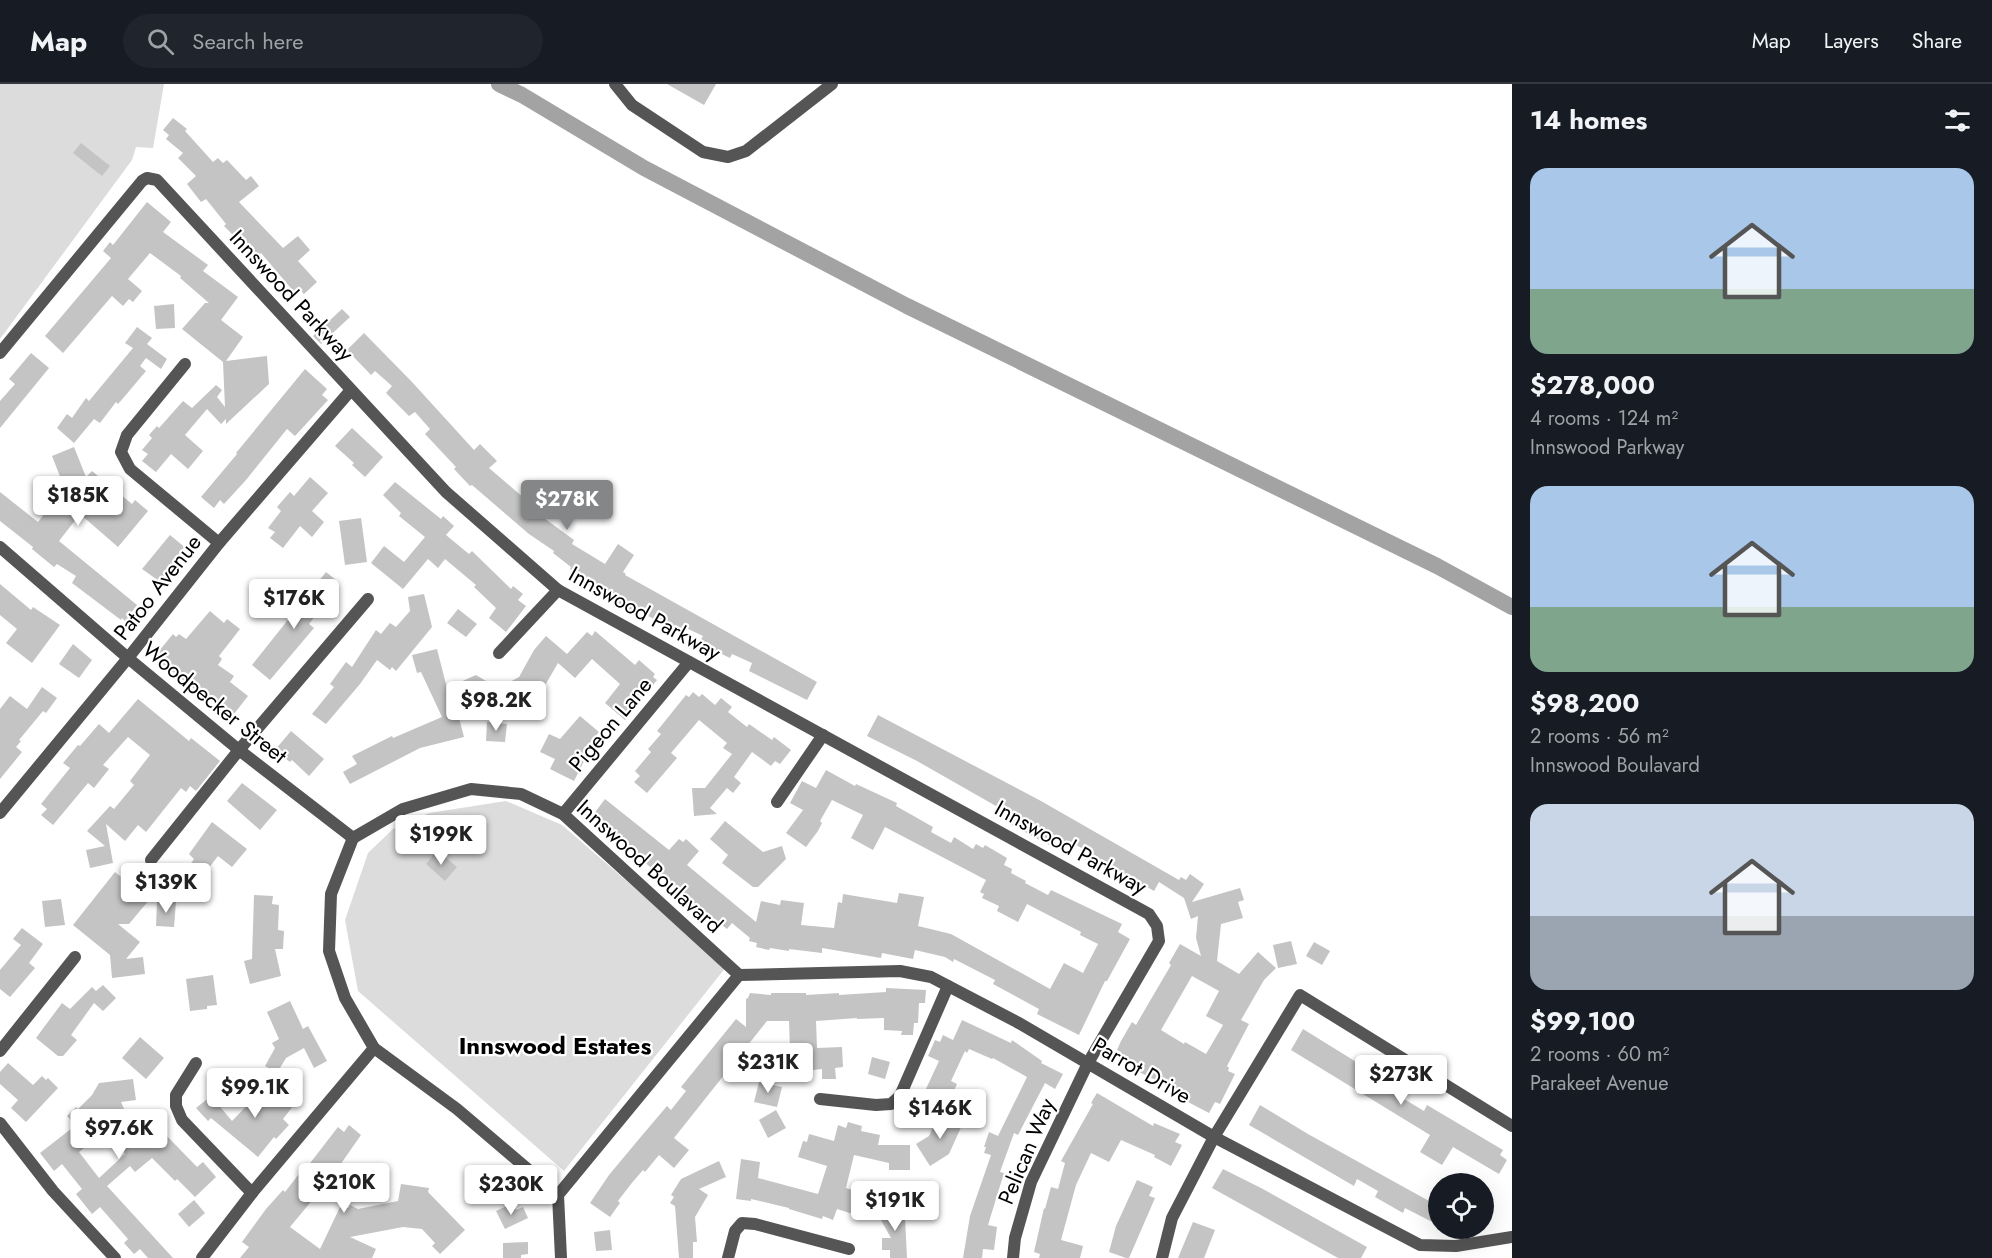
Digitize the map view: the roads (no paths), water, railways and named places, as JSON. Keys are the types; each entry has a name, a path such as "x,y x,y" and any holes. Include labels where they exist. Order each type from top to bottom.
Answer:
{"street":[{"path":"615,84 632,105 703,152 728,158 746,151 827,86"},
{"name":"Innswood Parkway","path":"0,353 141,181 147,178 157,180 446,492 558,590 1149,914 1157,926 1159,941 1088,1063"},
{"path":"185,364 127,435 122,452 130,469 219,543"},
{"name":"Patoo Avenue","path":"0,813 219,543 351,390"},
{"name":"Woodpecker Street","path":"0,548 239,750 353,838"},
{"path":"499,653 558,590"},
{"path":"151,860 239,750 368,599"},
{"name":"Pigeon Lane","path":"563,814 689,662"},
{"path":"777,802 823,735"},
{"name":"Innswood Boulavard","path":"353,838 404,809 471,789 521,794 563,814 739,975"},
{"path":"353,838 331,894 329,951 345,998 374,1048 456,1109 558,1195"},
{"path":"0,1051 75,957"},
{"name":"Parrot Drive","path":"739,975 900,971 931,977 1017,1022 1214,1137 1420,1245 1456,1246 1512,1237"},
{"path":"561,1258 558,1195 739,975"},
{"path":"820,1099 876,1105 891,1104 900,1095 948,986"},
{"path":"1162,1258 1172,1218 1214,1137 1300,995 1512,1126"},
{"path":"202,1258 252,1193 374,1048"},
{"path":"196,1063 176,1095 176,1106 182,1120 252,1193"},
{"name":"Pelican Way","path":"1013,1258 1015,1238 1031,1182 1088,1063"},
{"path":"0,1123 53,1191 115,1258"},
{"path":"728,1258 735,1231 742,1223 755,1224 849,1248"},
{"path":"1415,1258 1420,1245"}],"waterway":[{"path":"499,84 522,95 644,168 907,306 1437,566 1512,607"}],"district":[{"name":"Innswood Estates","path":"555,1045"}]}
